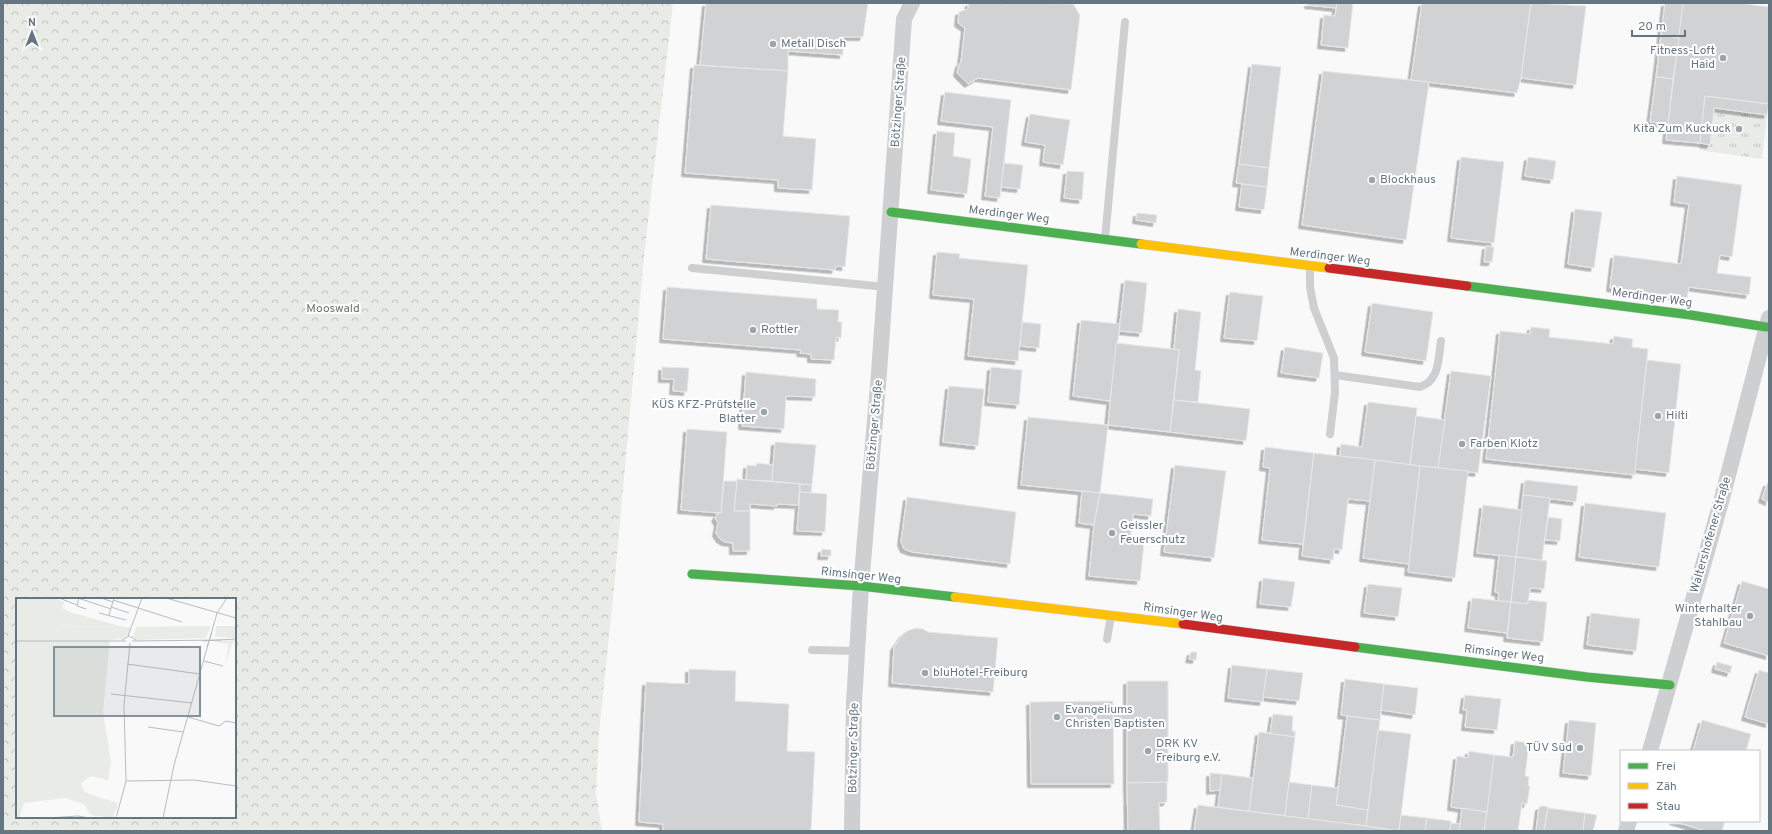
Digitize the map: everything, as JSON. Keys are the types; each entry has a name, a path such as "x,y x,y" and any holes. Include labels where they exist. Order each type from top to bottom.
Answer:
{"street":[{"name":"Bötzinger Straße","path":"897,3 904,19"},
{"name":"Bötzinger Straße","path":"852,831 854,703 861,586 886,287 904,19 912,3"},
{"name":"Merdinger Weg","path":"891,212 1271,262 1768,324"},
{"name":"Waltershofener Straße","path":"1650,750 1721,502 1768,324"},
{"name":"Rimsinger Weg","path":"692,574 861,586 1112,616 1564,674 1670,685"}],"lane":[{"path":"1105,240 1125,22"},
{"path":"1310,266 1311,298 1334,358 1335,375 1330,434"},
{"path":"692,268 886,287"},
{"path":"1335,375 1420,387 1429,384 1435,377 1441,340"},
{"path":"1106,639 1112,616"},
{"path":"812,650 857,651"}],"green space":[{"name":"Mooswald","path":"3,3 673,3 644,257 614,588 599,733 596,793 602,831 3,831"},
{"name":"Kita Zum Kuckuck","path":"1714,108 1767,115 1762,159 1699,150 1700,143 1710,145"}],"building":[{"name":"Metall Disch","path":"706,3 868,3 863,37 843,37 843,55 788,51 788,71 700,65"},
{"path":"969,3 1004,3 1006,5 1006,3 1073,4 1080,15 1071,90 978,78 968,84 957,73 961,62 965,28 958,23 959,12 968,9"},
{"path":"1308,3 1337,3 1336,8 1308,5"},
{"path":"1337,3 1353,3 1348,48 1321,45 1324,15 1335,16"},
{"path":"1422,3 1531,3 1521,78 1517,93 1411,80"},
{"path":"1531,3 1586,6 1576,85 1521,78"},
{"path":"1665,3 1683,3 1679,38 1661,35"},
{"name":"Fitness-Loft Haid","path":"1683,3 1739,3 1769,7 1769,104 1705,96 1700,143 1666,140"},
{"path":"1661,35 1679,38 1673,79 1656,77"},
{"path":"1252,64 1281,67 1269,168 1239,164"},
{"path":"694,65 788,71 783,136 816,139 812,190 778,188 778,180 685,173"},
{"path":"1323,71 1429,82 1406,240 1302,225"},
{"path":"1656,77 1673,79 1668,124 1650,122"},
{"path":"945,92 1011,100 1000,198 985,196 993,127 941,121"},
{"path":"1705,96 1769,104 1767,115 1714,108 1710,145 1700,143"},
{"path":"1030,114 1070,120 1063,165 1043,162 1045,145 1025,142"},
{"path":"937,131 955,133 953,156 971,159 967,194 931,190"},
{"path":"1461,157 1504,162 1494,243 1451,238"},
{"path":"1528,157 1556,161 1553,180 1525,176"},
{"path":"1004,163 1023,165 1020,189 1001,187"},
{"path":"1239,164 1269,168 1267,187 1236,183"},
{"path":"1067,171 1084,172 1082,200 1064,198"},
{"path":"1677,176 1742,185 1732,257 1720,255 1717,273 1751,277 1749,295 1689,287 1687,298 1610,288 1614,255 1681,264 1689,204 1674,202"},
{"path":"1242,184 1267,187 1264,210 1239,207"},
{"path":"711,205 850,216 845,267 836,266 835,270 706,259"},
{"path":"1575,209 1602,212 1594,268 1568,264"},
{"path":"1137,213 1157,215 1156,223 1136,220"},
{"path":"1486,246 1494,247 1492,262 1484,262"},
{"path":"937,252 960,254 959,258 1028,265 1018,361 968,356 974,299 933,295"},
{"path":"1125,280 1147,283 1142,333 1119,331"},
{"name":"Rottler","path":"667,287 817,299 817,309 839,310 838,322 842,322 841,338 836,337 834,360 811,359 811,354 800,353 801,350 663,339"},
{"path":"1230,292 1263,296 1257,341 1224,338"},
{"path":"1372,303 1433,312 1426,361 1365,352"},
{"path":"1178,309 1201,312 1195,370 1201,371 1198,402 1174,400 1179,350 1174,349"},
{"path":"1081,320 1120,324 1110,401 1073,396"},
{"path":"1022,322 1041,324 1039,348 1020,346"},
{"path":"1531,327 1550,329 1549,337 1613,344 1614,336 1633,339 1632,347 1648,349 1635,475 1486,459 1500,331 1530,334"},
{"path":"1116,343 1179,350 1170,432 1108,425"},
{"path":"1285,347 1323,353 1319,378 1281,373"},
{"name":"Hilti","path":"1647,360 1681,364 1669,473 1635,469"},
{"path":"662,367 689,368 687,392 673,391 674,379 662,379"},
{"path":"991,367 1022,370 1019,405 988,402"},
{"name":"Farben Klotz","path":"1451,371 1491,376 1478,473 1438,468"},
{"name":"KÜS KFZ-Prüfstelle Blatter","path":"746,372 816,379 815,397 786,396 784,429 742,426"},
{"path":"949,386 984,389 978,446 943,442"},
{"path":"1174,400 1250,409 1246,441 1170,432"},
{"path":"1368,402 1417,408 1410,465 1340,456 1341,444 1362,447"},
{"name":"Farben Klotz","path":"1416,416 1445,420 1438,468 1410,465"},
{"path":"1028,417 1108,425 1100,493 1021,485"},
{"path":"687,429 727,432 721,513 681,510"},
{"path":"775,442 816,445 812,485 772,481"},
{"path":"1265,447 1314,453 1303,544 1262,540 1270,468 1263,467"},
{"path":"1314,453 1375,460 1370,501 1348,499 1342,550 1334,549 1333,560 1302,556"},
{"path":"1375,460 1420,466 1409,564 1363,558"},
{"path":"757,463 773,465 772,481 746,480 747,465 756,466"},
{"path":"1175,465 1226,471 1214,558 1164,552"},
{"path":"1420,466 1468,471 1455,578 1408,572"},
{"path":"737,479 800,484 798,505 777,504 777,506 750,504 750,511 734,511"},
{"path":"1525,480 1578,486 1576,502 1523,495"},
{"path":"724,481 737,481 734,511 750,511 750,551 733,551 733,543 725,542 720,539 716,533 718,523 715,518 718,513 721,513"},
{"path":"1767,483 1769,483 1769,502 1762,499"},
{"path":"800,484 812,485 811,493 800,492"},
{"path":"1082,491 1100,493 1094,525 1079,523"},
{"path":"800,492 827,494 825,532 797,531"},
{"name":"Geissler Feuerschutz","path":"1100,493 1153,499 1151,516 1133,514 1130,541 1144,543 1140,581 1089,576 1094,525"},
{"path":"1523,495 1550,498 1542,560 1516,557"},
{"path":"907,497 1016,512 1010,564 912,552 904,549 901,542"},
{"path":"1585,503 1666,513 1659,567 1579,557"},
{"path":"1483,505 1522,510 1516,557 1477,553"},
{"path":"1548,517 1562,519 1560,541 1545,540"},
{"path":"822,549 831,550 831,556 821,556"},
{"path":"1499,555 1516,557 1511,602 1498,601 1499,593 1495,592"},
{"path":"1516,557 1547,561 1544,589 1530,588 1528,604 1511,602"},
{"path":"1263,578 1295,582 1291,607 1260,604"},
{"name":"Winterhalter Stahlbau","path":"1742,581 1769,589 1769,656 1724,643"},
{"path":"1368,584 1402,588 1398,617 1364,613"},
{"path":"1472,598 1511,602 1507,633 1468,628"},
{"path":"1528,600 1547,602 1543,642 1507,638 1511,602 1528,604"},
{"path":"1591,613 1640,619 1636,651 1587,645"},
{"path":"917,628 928,632 998,638 993,692 892,683 894,647 903,634 909,630"},
{"path":"1191,652 1197,652 1196,660 1189,659"},
{"path":"1717,662 1732,666 1730,673 1715,669"},
{"path":"1232,665 1267,669 1263,702 1228,698"},
{"path":"689,669 736,671 735,701 789,704 787,751 815,752 811,831 663,831 663,824 639,822 646,682 689,684"},
{"path":"1267,669 1303,673 1299,701 1263,697"},
{"path":"1759,670 1769,673 1769,724 1745,717"},
{"path":"1345,679 1384,684 1380,720 1341,715"},
{"name":"DRK KV Freiburg e.V.","path":"1127,681 1168,681 1168,782 1127,783 1127,721 1113,721 1113,712 1127,712"},
{"path":"1384,684 1418,688 1415,715 1381,710"},
{"path":"1465,695 1501,699 1497,730 1465,727 1467,710 1463,710"},
{"path":"1113,701 1114,784 1031,784 1030,702"},
{"path":"1273,714 1293,716 1292,731 1295,731 1295,737 1270,734"},
{"path":"1347,716 1380,720 1368,810 1336,805"},
{"name":"TÜV Süd","path":"1569,720 1596,723 1591,776 1563,773"},
{"path":"1702,720 1751,734 1746,750 1693,750"},
{"path":"1378,730 1411,734 1399,831 1366,826"},
{"path":"1259,732 1295,737 1285,816 1249,811"},
{"path":"1515,741 1529,743 1525,776 1529,777 1528,786 1530,786 1527,804 1522,803 1518,831 1484,831 1494,755 1513,757"},
{"path":"1469,751 1494,755 1487,812 1451,807 1457,756 1468,758"},
{"path":"1210,773 1222,774 1220,790 1210,791"},
{"path":"1222,774 1253,778 1249,811 1218,807"},
{"path":"1167,782 1167,802 1159,803 1160,831 1128,831 1127,783"},
{"path":"1289,782 1312,785 1308,819 1285,816"},
{"path":"1312,785 1338,788 1336,805 1368,810 1366,826 1308,819"},
{"path":"1198,805 1366,826 1392,831 1194,831"},
{"path":"1539,807 1548,807 1544,831 1536,831"},
{"path":"1462,808 1487,812 1484,831 1459,831"},
{"path":"1548,808 1585,813 1583,831 1544,831"},
{"path":"1585,813 1597,815 1593,831 1583,831"},
{"path":"1401,815 1427,818 1425,831 1399,831"},
{"path":"1427,818 1451,821 1450,831 1425,831"},
{"path":"1676,822 1725,822 1722,831 1706,831"},
{"path":"1451,823 1460,824 1459,831 1450,831"}],"traffic: fast":[{"path":"891,212 1141,244"},
{"path":"1467,286 1691,315 1766,327"},
{"path":"692,574 861,586 955,597"},
{"path":"1355,647 1587,677 1670,685"}],"traffic: slow":[{"path":"1141,244 1329,268"},
{"path":"955,597 1183,624"}],"traffic: jam":[{"path":"1329,268 1467,286"},
{"path":"1183,624 1355,647"}],"place":[{"name":"Metall Disch","path":"773,44"},
{"name":"Fitness-Loft Haid","path":"1723,58"},
{"name":"Kita Zum Kuckuck","path":"1739,129"},
{"name":"Blockhaus","path":"1372,180"},
{"name":"Rottler","path":"753,330"},
{"name":"KÜS KFZ-Prüfstelle Blatter","path":"764,412"},
{"name":"Hilti","path":"1658,416"},
{"name":"Farben Klotz","path":"1462,444"},
{"name":"Geissler Feuerschutz","path":"1112,533"},
{"name":"Winterhalter Stahlbau","path":"1750,616"},
{"name":"bluHotel-Freiburg","path":"925,673"},
{"name":"Evangeliums Christen Baptisten","path":"1057,717"},
{"name":"TÜV Süd","path":"1580,748"},
{"name":"DRK KV Freiburg e.V.","path":"1148,751"}]}
